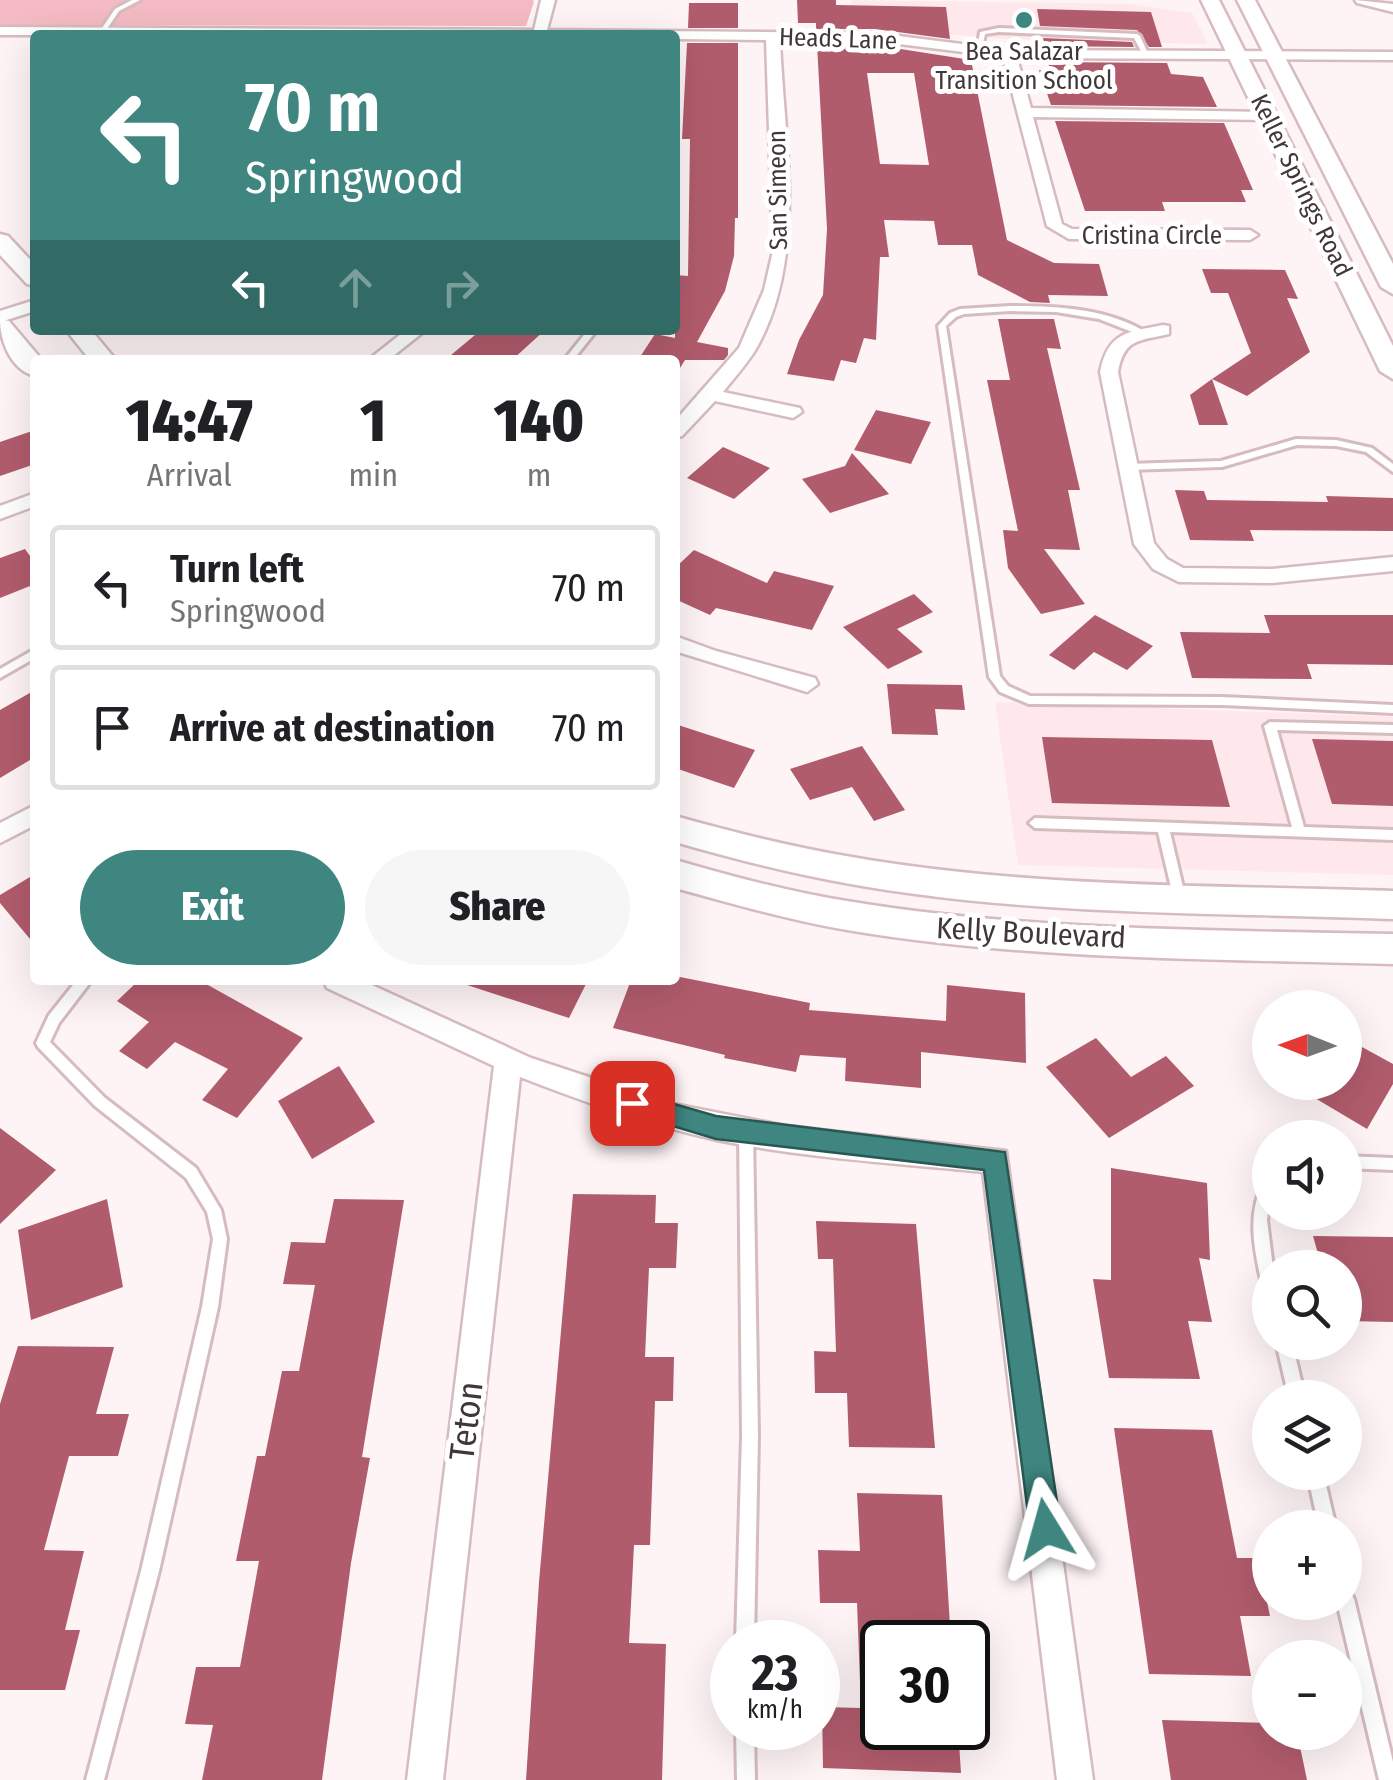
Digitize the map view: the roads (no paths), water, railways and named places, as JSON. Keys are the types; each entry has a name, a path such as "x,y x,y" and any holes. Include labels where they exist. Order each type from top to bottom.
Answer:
{"main road":[{"name":"Keller Springs Road","path":"1210,0 1393,371"},
{"name":"Keller Springs Road","path":"1246,0 1389,273"},
{"path":"0,240 30,273"},
{"path":"1342,266 1389,273"},
{"path":"0,326 30,362"},
{"path":"82,335 99,355"},
{"name":"Kelly Boulevard","path":"680,830 791,859 902,878 1002,888 1393,906"},
{"name":"Kelly Boulevard","path":"680,876 740,895 886,923 1017,936 1393,948"},
{"path":"1178,896 1189,942"}],"street":[{"path":"541,30 548,0"},
{"path":"1362,0 1393,8"},
{"name":"Heads Lane","path":"0,32 30,32"},
{"name":"Heads Lane","path":"680,35 875,36 1009,54 1277,61"},
{"name":"San Simeon","path":"680,427 747,349 772,290 781,250 773,36"},
{"name":"Cristina Circle","path":"1009,54 1055,226 1069,234 1250,236"},
{"path":"1277,61 1393,56"},
{"path":"1277,61 1340,72"},
{"path":"1022,112 1268,116"},
{"path":"0,318 30,308"},
{"path":"1154,332 1129,337 1113,351 1110,372 1144,544 1160,564 1179,575 1272,576 1393,564"},
{"path":"384,355 410,335"},
{"path":"711,395 793,412"},
{"path":"0,513 30,501"},
{"path":"680,646 808,684"},
{"path":"0,834 30,817"},
{"path":"347,985 508,1061 716,1127 996,1160 1075,1780"},
{"name":"Teton","path":"425,1780 508,1061"}],"lane":[{"path":"104,30 118,10 136,0"},
{"path":"979,49 982,33 1000,30 1116,32 1138,36 1146,56"},
{"path":"1154,332 1115,318 1070,310 963,311 953,314 942,326 995,677 1004,689 1029,700 1222,701 1393,709"},
{"path":"572,355 589,335"},
{"path":"1127,467 1222,464 1296,442 1336,443 1369,450 1393,469"},
{"path":"0,674 30,655"},
{"path":"1299,832 1270,726 1393,729"},
{"path":"1035,823 1393,835"},
{"path":"1163,827 1178,896"},
{"path":"81,985 54,1019 43,1042 100,1102 191,1173 214,1210 220,1239 210,1307 150,1571 95,1780"},
{"path":"746,1132 750,1436 746,1620"},
{"path":"1362,1163 1393,1164"},
{"path":"1350,1620 1388,1780"},
{"path":"745,1750 746,1780"}],"place":[{"name":"Bea Salazar Transition School","path":"1024,20"}]}
